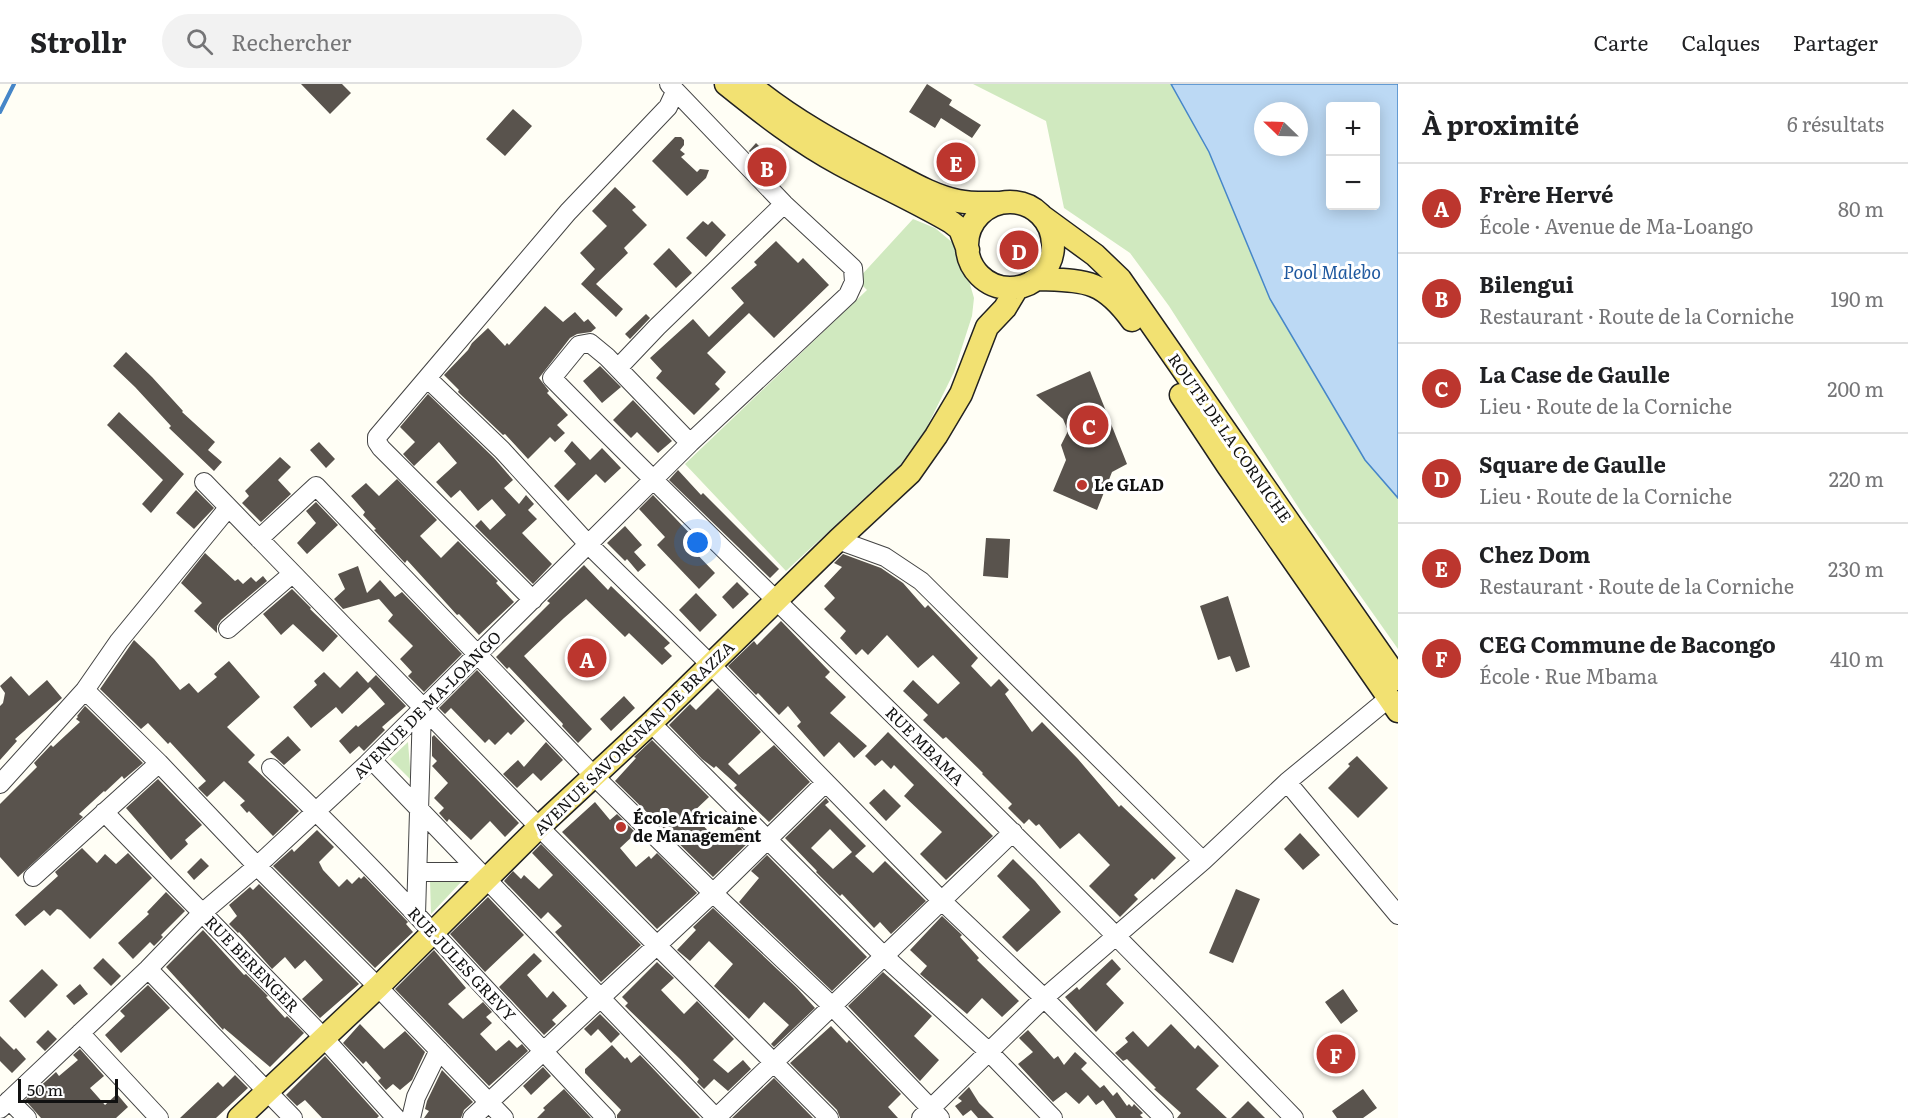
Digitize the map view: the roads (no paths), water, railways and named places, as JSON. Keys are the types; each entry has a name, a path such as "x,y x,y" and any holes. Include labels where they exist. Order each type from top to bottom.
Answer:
{"main road":[{"name":"ROUTE DE LA CORNICHE","path":"726,84 765,117 819,152 951,222 960,229 970,258 984,279 999,287 1027,283 1093,284 1115,298 1131,318 1228,466 1395,696"},
{"name":"ROUTE DE LA CORNICHE","path":"749,84 845,149 922,188 960,202 1016,202 1031,207 1095,255 1120,279 1395,696"},
{"path":"970,258 969,234 975,220 986,209 1000,203"},
{"path":"1027,283 1051,259 1054,244 1051,230 1043,216"},
{"name":"AVENUE SAVORGNAN DE BRAZZA","path":"239,1118 378,987 483,876 539,828 651,723 910,472 936,436 961,394 987,327 988,299 970,258"},
{"name":"AVENUE SAVORGNAN DE BRAZZA","path":"987,327 1027,283"}],"street":[{"path":"672,88 784,204 619,367 690,443"},
{"path":"533,600 416,484 378,442 377,437 527,259 594,184 668,108 672,88"},
{"name":"AVENUE DE MA-LOANGO","path":"5,1104 148,969 202,913 257,866 372,760 652,480 848,295 854,282 853,268 784,204"},
{"name":"RUE MBAMA","path":"619,367 593,344 585,343 579,345 552,378 652,480 1013,832 1294,1118"},
{"path":"428,379 502,450 588,544 711,665 942,901 1044,999 1157,1116"},
{"path":"204,482 539,828 829,1118"},
{"path":"259,539 316,486 594,776 712,893 831,1005 930,1115 989,1052 1044,999 1203,861 1287,782 1395,696"},
{"path":"4,774 85,690 119,641 228,508"},
{"path":"838,540 885,557 921,581 1203,861"},
{"path":"228,629 292,574"},
{"path":"85,690 159,763 504,1118"},
{"path":"416,915 422,708"},
{"path":"651,723 885,957 989,1052 1053,1118"},
{"path":"372,760 716,1118 1013,832"},
{"path":"33,877 159,763"},
{"name":"RUE JULES GREVY","path":"271,768 416,915 606,1118"},
{"path":"1287,782 1398,915"},
{"path":"472,1118 712,893 825,783"},
{"name":"RUE BERENGER","path":"104,812 323,1038 396,1118"},
{"path":"418,872 483,876"},
{"path":"148,969 293,1118"},
{"path":"80,1033 159,1118"},
{"path":"411,1118 416,1097 439,1050"},
{"path":"5,1104 27,1118"}],"water":[{"name":"Pool Malebo","path":"1171,84 1398,84 1398,498 1365,460 1270,299 1209,152"}],"waterway":[{"path":"0,112 14,84"}],"place":[{"name":"Chez Dom","path":"956,162"},
{"name":"Bilengui","path":"767,167"},
{"name":"Square de Gaulle","path":"1019,250"},
{"name":"La Case de Gaulle","path":"1089,425"},
{"name":"Le GLAD","path":"1082,485"},
{"name":"Frère Hervé","path":"587,658"},
{"name":"École Africaine de Management","path":"621,827"},
{"name":"CEG Commune de Bacongo","path":"1336,1054"}]}
